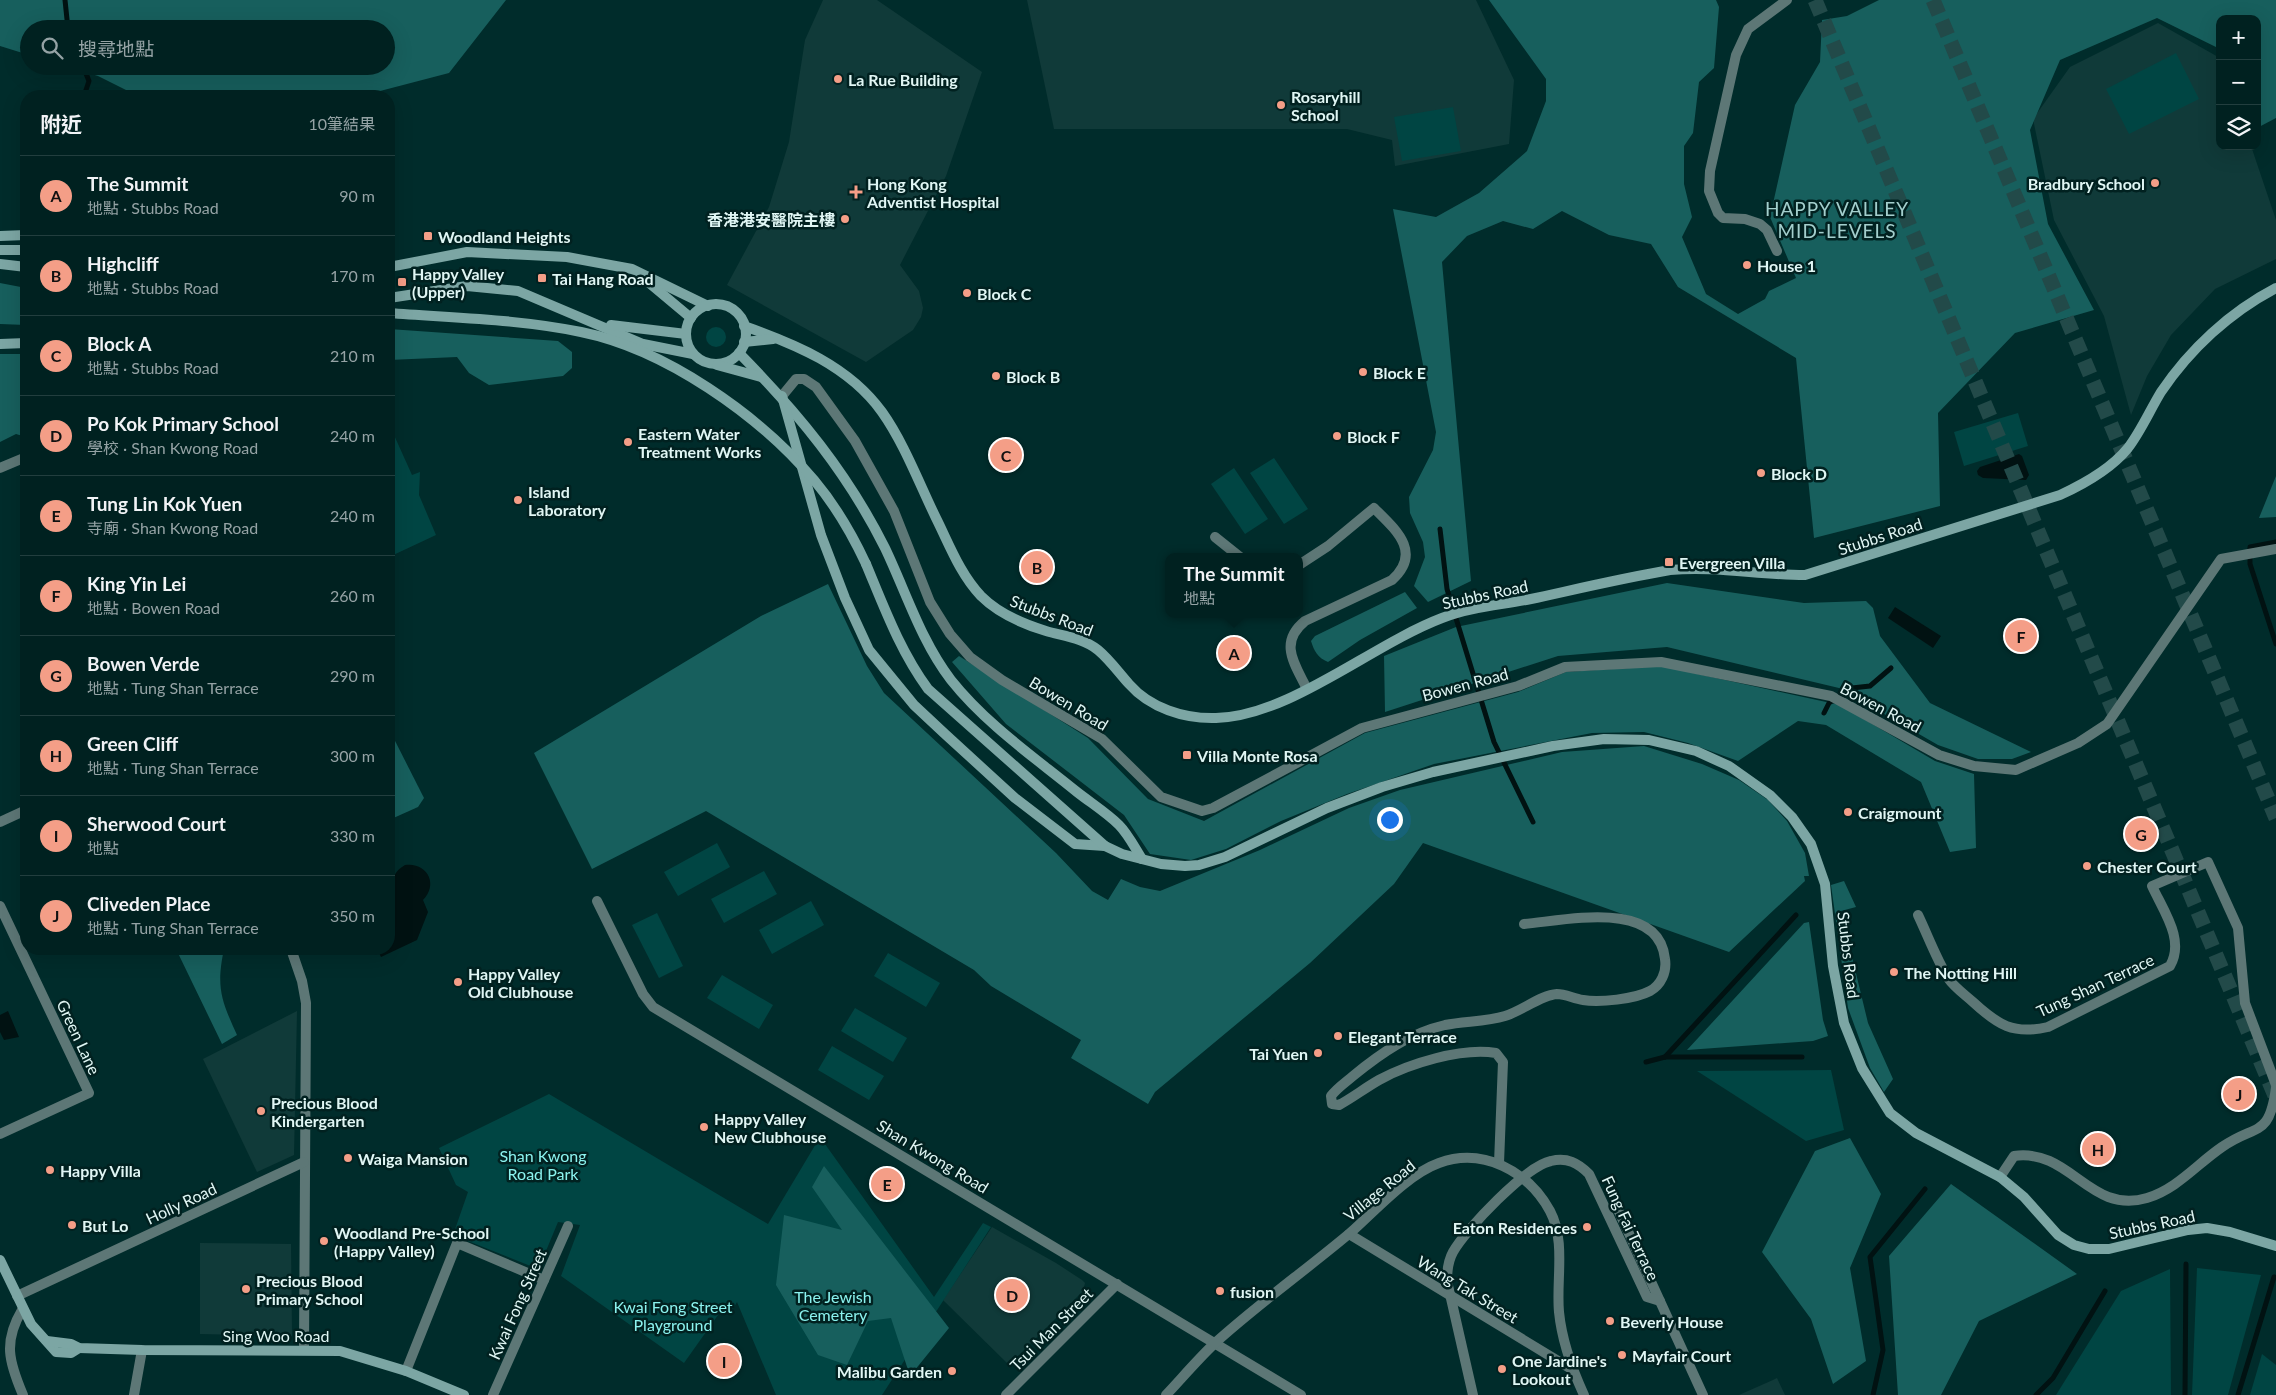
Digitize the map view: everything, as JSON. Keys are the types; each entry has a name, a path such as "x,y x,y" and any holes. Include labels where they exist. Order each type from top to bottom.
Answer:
{"main road":[{"path":"0,236 20,235"},
{"path":"0,250 20,250"},
{"path":"395,266 467,252 567,256 632,269 708,306"},
{"path":"0,264 20,266"},
{"path":"632,269 691,318"},
{"path":"395,297 467,286 518,291 643,344 693,354 710,364 726,362 739,353 744,342 744,326 741,319 730,308 715,305 701,308 691,318 686,334 686,341 693,354"},
{"name":"Stubbs Road","path":"744,326 792,343 837,369 863,391 883,413 966,576 990,604 1034,627 1091,645 1112,663 1130,686 1144,697 1172,711 1198,718 1244,716 1307,689 1408,632 1446,616 1670,570 1702,567 1772,575 1805,575 2010,509 2060,495 2097,475 2128,448 2162,391 2188,357 2229,318 2276,288"},
{"path":"395,314 538,325 582,332 646,353 712,391 791,455 833,505 857,544 897,638 913,669 928,689 1106,846"},
{"path":"596,323 686,334"},
{"name":"Stubbs Road","path":"744,342 760,339 792,343"},
{"path":"0,344 20,343"},
{"name":"Stubbs Road","path":"739,353 782,396 814,435 858,501 884,548 935,657 949,678 964,696 997,728 1119,825 1142,859"},
{"name":"Stubbs Road","path":"710,364 762,377"},
{"name":"Stubbs Road","path":"782,396 813,500 821,535 869,650 914,705 1045,823 1075,844 1106,846 1122,854 1185,866 1212,862 1304,818 1374,790 1425,774 1513,755 1604,739 1649,740 1680,746 1712,758 1742,774 1770,795 1806,835 1820,865 1826,893 1833,966 1844,1023 1855,1054 1874,1091 1890,1113 1903,1124 2000,1177 2024,1198 2058,1236 2081,1247 2110,1249 2188,1230 2207,1228 2230,1232 2276,1246"},
{"name":"Sing Woo Road","path":"0,1260 22,1310 31,1324 56,1352 71,1353 80,1348 340,1351 406,1370 464,1395"}],"street":[{"path":"1776,251 1767,230 1760,224 1745,219 1723,218 1718,213 1709,191 1710,171 1736,54 1748,29 1787,0"},
{"name":"Bowen Road","path":"782,396 796,379 804,379 816,387 855,441 894,511 930,602 960,646 989,671 1102,739 1161,797 1202,811 1214,808 1362,728 1518,686 1561,668 1597,665 1661,662 1831,696 1939,755 1974,766 2016,770 2078,743 2107,724 2222,559 2274,549"},
{"path":"0,468 20,460"},
{"path":"1303,562 1328,546 1374,508 1401,536 1406,552 1402,568 1392,580 1305,621 1294,632 1291,639 1291,653 1307,689"},
{"path":"1215,537 1235,553"},
{"path":"0,822 20,813"},
{"name":"Tung Shan Terrace","path":"1918,915 1945,972 1956,988 1987,1015 2004,1026 2031,1031 2048,1027 2170,966 2176,955 2176,941 2152,886 2208,862 2238,928 2245,1003 2276,1086 2268,1120 2259,1128 2227,1143 2206,1157 2188,1175 2147,1197 2130,1201 2110,1198 2091,1189 2051,1160 2038,1156 2014,1156 2000,1177"},
{"name":"Shan Kwong Road","path":"597,901 644,994 653,1007 1300,1395"},
{"name":"Green Lane","path":"0,906 20,948"},
{"path":"1499,1163 1503,1062 1496,1053 1468,1054 1420,1063 1379,1080 1339,1106 1332,1104 1331,1096 1371,1061 1408,1038 1444,1026 1502,1017 1546,997 1558,994 1589,1001 1641,994 1648,992 1659,983 1665,970 1663,950 1659,942 1645,927 1634,921 1610,917 1524,924"},
{"name":"Green Lane","path":"0,1134 89,1093 23,955"},
{"path":"293,955 302,981 306,1003 304,1350"},
{"name":"Village Road","path":"1166,1395 1216,1343 1349,1234 1415,1176 1438,1163 1468,1158 1499,1163 1521,1177 1545,1204 1556,1225 1559,1251 1559,1310 1572,1370 1584,1395"},
{"name":"Fung Fai Terrace","path":"1521,1177 1536,1166 1549,1161 1571,1161 1589,1174 1647,1298 1660,1301"},
{"name":"Holly Road","path":"17,1296 304,1162"},
{"path":"1473,1395 1450,1296 1446,1269 1452,1253 1462,1238 1521,1177"},
{"name":"Fung Fai Terrace","path":"1615,1202 1703,1395"},
{"name":"Kwai Fong Street","path":"493,1395 568,1226"},
{"name":"Wang Tak Street","path":"1349,1234 1572,1370"},
{"path":"406,1370 457,1244 544,1280"},
{"name":"Tsui Man Street","path":"1006,1395 1117,1284"},
{"path":"22,1310 13,1326 9,1346 14,1374 23,1395"},
{"path":"134,1395 142,1350"}],"shaded area":[{"name":"Hong Kong Adventist Hospital","path":"823,0 877,0 982,72 946,176 900,265 919,291 923,308 921,317 913,330 866,362 727,285 769,207 789,142 805,40"},
{"name":"Rosaryhill School","path":"1027,0 1476,0 1514,80 1509,144 1395,166 1392,140 1347,129 1054,129"},
{"name":"Bradbury School","path":"2158,23 2216,56 2216,150 2252,150 2276,220 2276,259 2215,289 2171,335 2147,376 2131,415 2104,316 2054,220 2033,119 2070,67"},
{"path":"2019,454 2022,456 2029,475 2026,480 1983,478 1978,475 1977,471 1980,467"},
{"path":"1895,607 1941,636 1933,648 1888,618"},
{"path":"413,865 425,871 430,881 430,887 428,894 423,900 428,912 417,940 395,950 395,875 401,867"},
{"path":"8,1011 19,1037 4,1040 0,1032 0,1015"},
{"name":"Precious Blood Kindergarten","path":"297,1011 294,1155 257,1172 203,1059"},
{"path":"992,1227 1056,1263 1085,1283 1083,1291 1009,1365 943,1300"},
{"name":"Precious Blood Primary School","path":"200,1243 291,1244 292,1336 200,1334"},
{"path":"1777,1378 1785,1395 1739,1395 1773,1380"}],"green space":[{"path":"0,0 506,0 449,73 384,90 126,90 95,75 395,75 395,20 20,20 20,52 0,46"},
{"path":"1489,0 1716,0 1719,7 1714,68 1699,82 1693,133 1684,146 1684,184 1692,217 1682,237 1706,294 1738,314 1765,299 1769,291 1796,278 1770,217 1795,105 1820,62 1822,20 1847,16 1879,0 2276,0 2276,118 2261,126 2261,15 2216,15 2216,47 2157,18 2060,60 2030,130 2048,224 2094,310 2015,333 1938,413 1940,506 1814,538 1796,358 1678,287 1651,244 1609,235 1562,211 1533,229 1503,221 1467,236 1442,262 1471,581 1428,602 1414,586 1425,557 1423,542 1410,513 1409,497 1433,450 1436,432 1393,209 1436,217 1479,193 1527,151 1546,101 1546,79"},
{"path":"2176,53 2199,99 2129,134 2106,89"},
{"path":"1453,107 1461,151 1402,161 1394,117"},
{"path":"0,283 20,287 20,325 0,324"},
{"path":"716,327 723,330 726,337 723,344 716,347 709,344 706,337 709,330"},
{"path":"395,329 558,341 572,352 572,368 563,376 489,385 469,373 457,357 395,360"},
{"path":"0,354 20,354 20,435 16,434 0,442"},
{"path":"2018,413 2028,446 1964,466 1954,432"},
{"path":"395,437 412,475 420,472 419,495 436,535 395,554"},
{"path":"1274,458 1308,509 1284,524 1250,473"},
{"path":"1234,468 1268,519 1245,534 1211,484"},
{"path":"2276,476 2276,517 2259,518"},
{"path":"1667,583 1804,603 1866,601 1873,608 1880,636 1930,703 2031,752 2012,759 1978,759 1938,745 1839,688 1667,647 1558,656 1385,712 1384,656 1456,627"},
{"path":"828,584 867,666 884,693 1056,853 1092,891 1108,900 1121,879 1140,887 1160,891 1260,850 1349,808 1400,790 1562,752 1644,746 1702,764 1739,780 1768,800 1787,821 1805,853 1809,876 1804,876 1805,881 1729,952 1423,843 1394,884 1310,963 1155,1092 1148,1104 1071,1058 1081,1040 991,986 974,970 706,811 592,869 534,753 761,616"},
{"path":"1405,592 1417,608 1360,640 1328,662 1317,654 1311,641 1315,636"},
{"path":"959,656 1088,738 1148,799 1204,821 1365,733 1518,692 1566,672 1661,666 1840,705 1935,761 1974,774 1976,848 1950,852 1921,782 1826,725 1798,721 1738,761 1688,743 1644,732 1592,733 1434,764 1347,794 1281,821 1226,849 1191,860 1150,854 1124,815 1006,724 952,662"},
{"path":"395,741 424,798 418,807 395,817"},
{"path":"717,843 730,867 678,896 664,872"},
{"path":"764,871 777,894 724,923 711,899"},
{"path":"1844,881 1856,907 1841,911 1868,1023 1893,1079 1884,1092 1870,1068 1848,1008 1831,885"},
{"path":"811,901 824,925 772,954 759,930"},
{"path":"657,913 683,966 659,978 632,925"},
{"path":"1809,922 1823,1020 1828,1036 1813,1041 1687,1050 1804,923"},
{"path":"888,953 940,983 926,1007 874,976"},
{"path":"179,955 223,955 220,984 227,1012 237,1035 222,1044"},
{"path":"722,975 773,1005 759,1029 707,998"},
{"path":"855,1008 907,1038 893,1062 841,1031"},
{"path":"832,1046 884,1076 869,1100 818,1070"},
{"path":"1831,1070 1844,1130 1806,1141 1697,1071"},
{"path":"549,1094 768,1224 820,1137 934,1297 983,1223 991,1227 882,1395 776,1395 737,1302 730,1314 723,1308 684,1363 561,1276 580,1225 558,1222 541,1263 533,1267 453,1235 468,1192 456,1185 439,1148"},
{"path":"1850,1138 1881,1194 1850,1268 1866,1361 1833,1384 1811,1319 1762,1252 1815,1151"},
{"name":"The Jewish Cemetery","path":"824,1166 949,1328 910,1376 891,1318 868,1321 847,1365 818,1355 776,1285 784,1215 842,1230 812,1187"},
{"path":"1951,1184 2077,1274 1979,1321 1941,1395 1898,1395 1889,1256"},
{"path":"2197,1268 2261,1275 2228,1395 2192,1395"},
{"path":"2170,1269 2171,1395 2056,1395 2121,1291"},
{"path":"2262,1354 2276,1365 2276,1395 2250,1395"}],"waterway":[{"path":"65,0 67,20"},
{"path":"86,90 89,81 87,75"},
{"path":"1440,529 1447,589 1494,742 1533,822"},
{"path":"2276,542 2250,547 2250,564 2276,644"},
{"path":"1824,713 1829,703 1852,688 1870,686 1891,668"},
{"path":"1665,1057 1796,915"},
{"path":"1646,1062 1665,1057 1802,1057"},
{"path":"1873,1395 1883,1350 1870,1257 1925,1189"},
{"path":"2185,1395 2186,1264"},
{"path":"2238,1395 2274,1277"},
{"path":"2036,1395 2053,1378 2105,1291"}],"tunnel":[{"path":"1815,0 2276,1098"},
{"path":"1933,0 2276,818"}],"place":[{"name":"La Rue Building","path":"838,79"},
{"name":"Rosaryhill School","path":"1281,105"},
{"name":"Bradbury School","path":"2155,183"},
{"name":"Hong Kong Adventist Hospital","path":"856,192"},
{"name":"香港港安醫院主樓","path":"845,219"},
{"name":"Woodland Heights","path":"428,236"},
{"name":"House 1","path":"1747,265"},
{"name":"Tai Hang Road","path":"542,278"},
{"name":"Happy Valley (Upper)","path":"402,282"},
{"name":"Block C","path":"967,293"},
{"name":"Block E","path":"1363,372"},
{"name":"Block B","path":"996,376"},
{"name":"Block F","path":"1337,436"},
{"name":"Eastern Water Treatment Works","path":"628,442"},
{"name":"Block A","path":"1006,455"},
{"name":"Block D","path":"1761,473"},
{"name":"Island Laboratory","path":"518,500"},
{"name":"Evergreen Villa","path":"1669,562"},
{"name":"Highcliff","path":"1037,567"},
{"name":"King Yin Lei","path":"2021,636"},
{"name":"The Summit","path":"1234,653"},
{"name":"Villa Monte Rosa","path":"1187,755"},
{"name":"Craigmount","path":"1848,812"},
{"name":"Bowen Verde","path":"2141,834"},
{"name":"Chester Court","path":"2087,866"},
{"name":"The Notting Hill","path":"1894,972"},
{"name":"Happy Valley Old Clubhouse","path":"458,982"},
{"name":"Elegant Terrace","path":"1338,1036"},
{"name":"Tai Yuen","path":"1318,1053"},
{"name":"Cliveden Place","path":"2239,1094"},
{"name":"Precious Blood Kindergarten","path":"261,1111"},
{"name":"Happy Valley New Clubhouse","path":"704,1127"},
{"name":"Green Cliff","path":"2098,1149"},
{"name":"Waiga Mansion","path":"348,1158"},
{"name":"Happy Villa","path":"50,1170"},
{"name":"Tung Lin Kok Yuen","path":"887,1184"},
{"name":"But Lo","path":"72,1225"},
{"name":"Eaton Residences","path":"1587,1227"},
{"name":"Woodland Pre-School (Happy Valley)","path":"324,1241"},
{"name":"Precious Blood Primary School","path":"246,1289"},
{"name":"fusion","path":"1220,1291"},
{"name":"Po Kok Primary School","path":"1012,1295"},
{"name":"Beverly House","path":"1610,1321"},
{"name":"Mayfair Court","path":"1622,1355"},
{"name":"Sherwood Court","path":"724,1361"},
{"name":"One Jardine's Lookout","path":"1502,1369"},
{"name":"Malibu Garden","path":"952,1371"}],"district":[{"name":"HAPPY VALLEY MID-LEVELS","path":"1837,219"}],"park label":[{"name":"Shan Kwong Road Park","path":"543,1164"},
{"name":"Kwai Fong Street Playground","path":"673,1315"}]}
